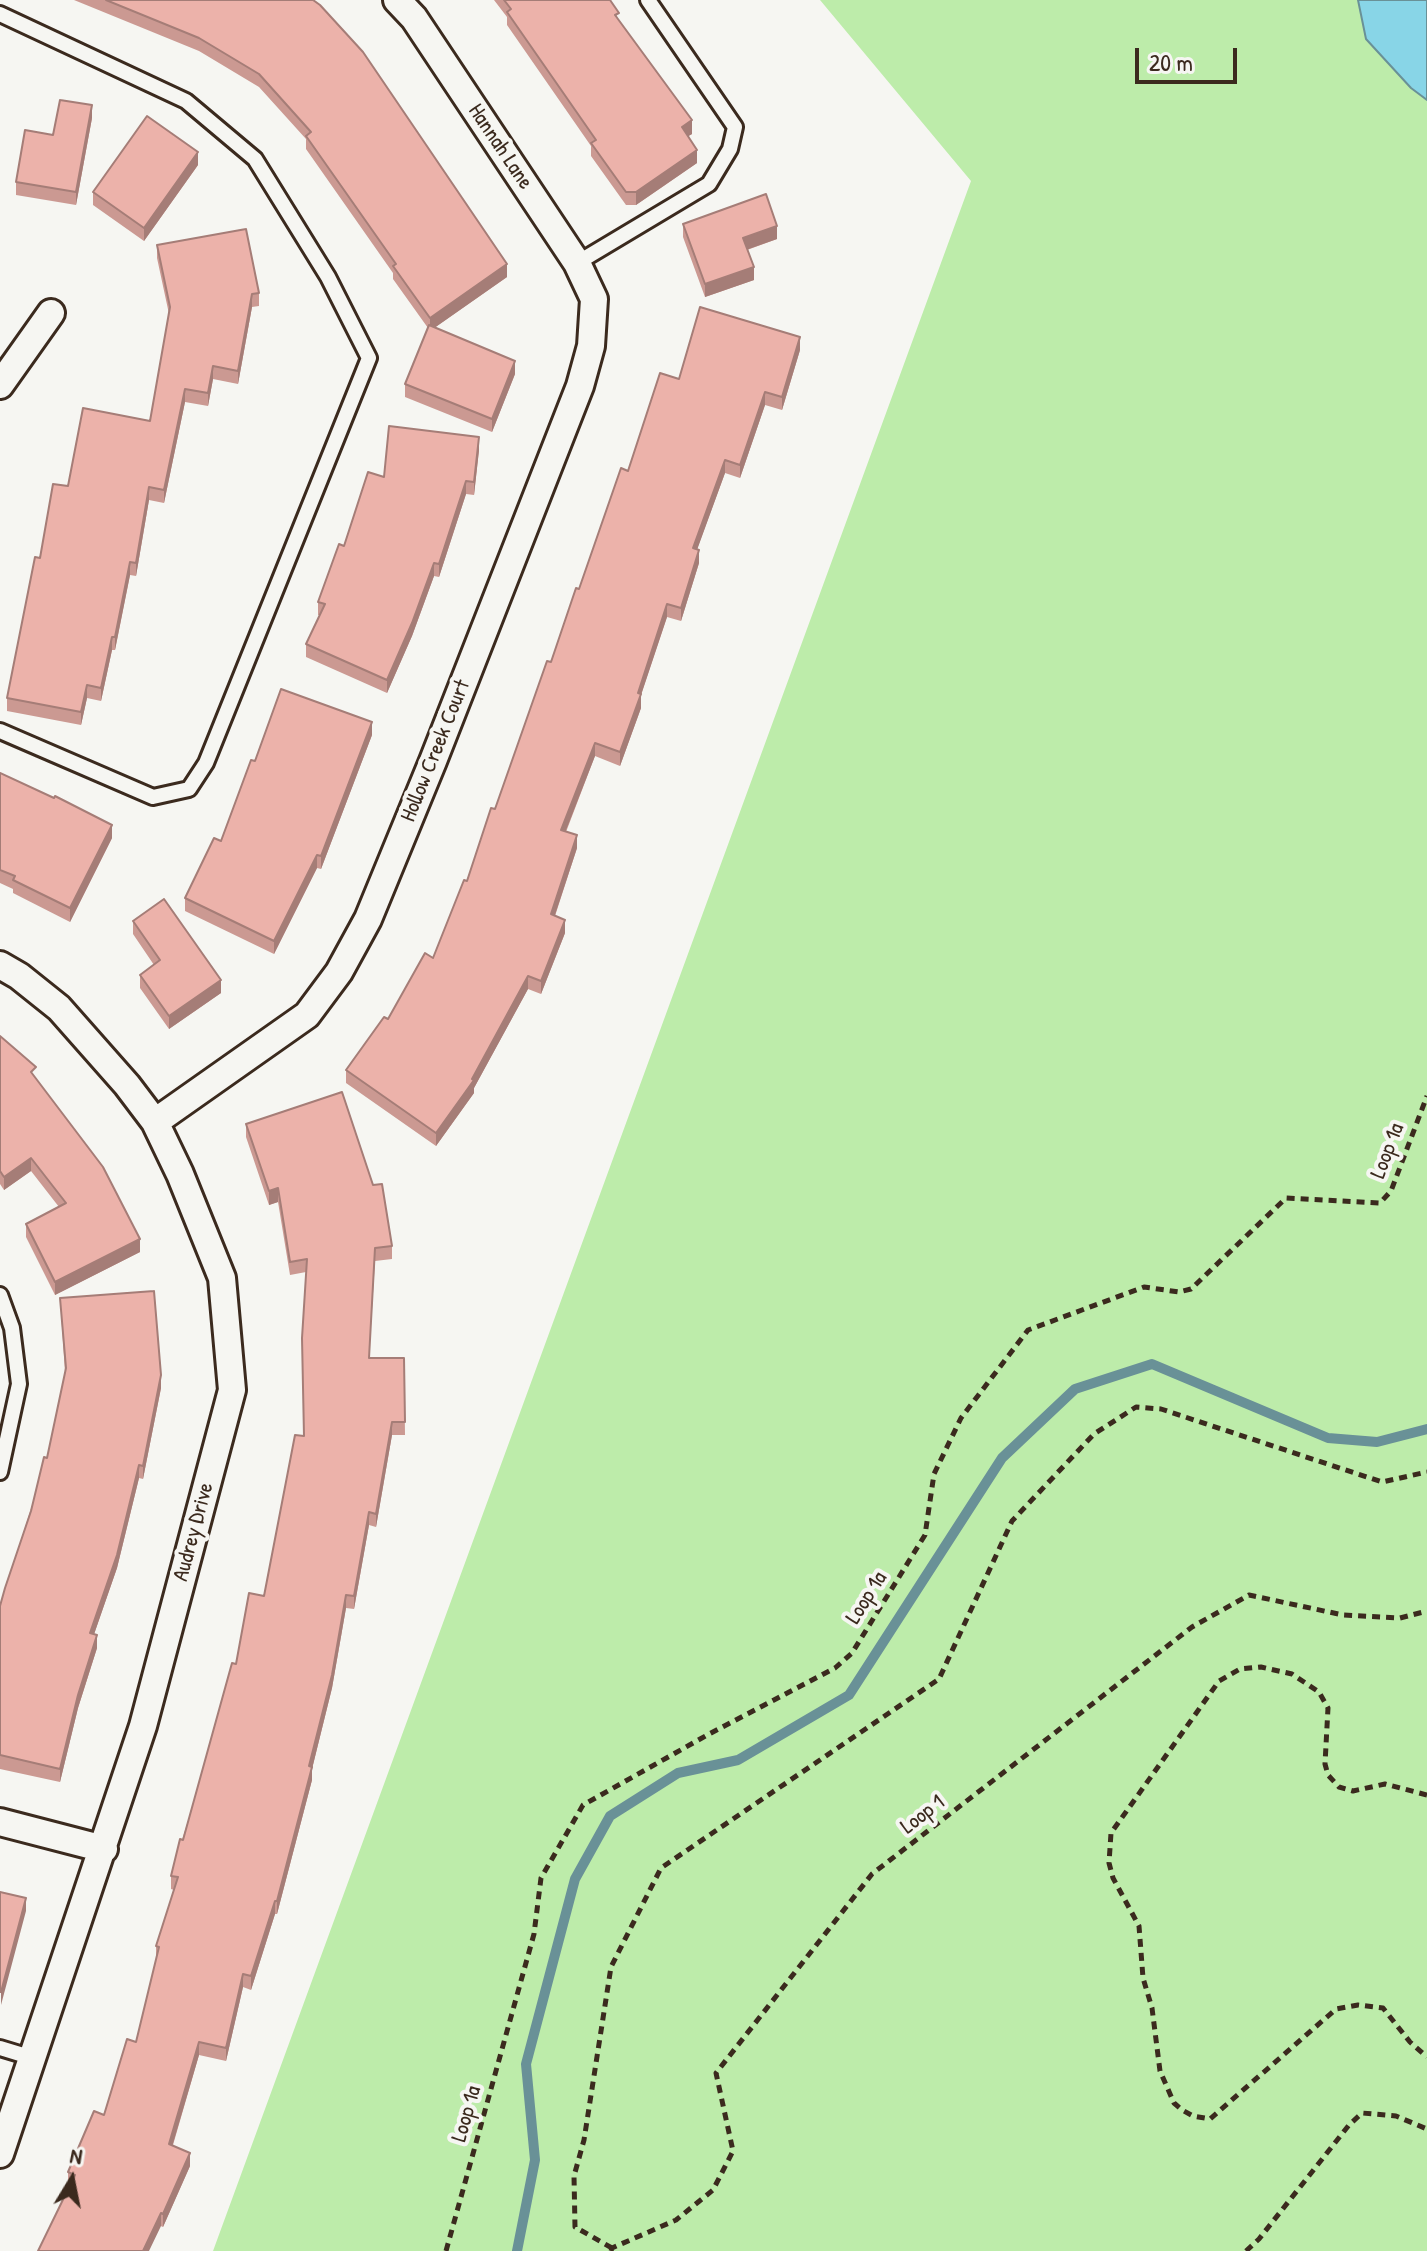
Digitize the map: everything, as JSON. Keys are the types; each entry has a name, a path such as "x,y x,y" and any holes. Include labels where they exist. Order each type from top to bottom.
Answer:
{"street":[{"name":"Hannah Lane","path":"397,0 414,18 577,263 594,299"},
{"name":"Hollow Creek Court","path":"155,1122 307,1015 347,959 368,919 433,761 580,386 591,346 594,299"},
{"path":"0,385 51,313"},
{"name":"Audrey Drive","path":"0,965 59,1008 127,1085 155,1122 180,1174 222,1278 232,1390 143,1726 0,2154"},
{"path":"0,1822 104,1849"}],"lane":[{"path":"577,263 709,184 730,149 735,127 648,0"},
{"path":"0,14 186,101 255,159 328,277 369,358 206,763 189,789 153,797 0,731"},
{"path":"0,1295 12,1328 19,1384 0,1472"},
{"path":"0,2048 33,2058"}],"path":[{"name":"Loop 1a","path":"446,2251 534,1934 541,1878 583,1805 835,1668 852,1653 925,1535 934,1474 961,1418 1028,1330 1144,1287 1179,1292 1191,1289 1286,1198 1380,1203 1391,1191 1427,1096"},
{"path":"612,2249 575,2227 574,2176 584,2140 611,1967 661,1868 939,1679 1012,1521 1094,1434 1136,1407 1161,1409 1382,1482 1427,1472"},
{"name":"Loop 1","path":"612,2249 676,2220 713,2190 733,2151 716,2073 872,1874 1192,1627 1249,1595 1343,1615 1400,1618 1427,1611"},
{"path":"1427,1795 1385,1784 1353,1791 1339,1787 1328,1775 1325,1764 1328,1708 1319,1692 1292,1674 1261,1667 1240,1669 1219,1681 1111,1833 1109,1863 1113,1878 1139,1926 1143,1978 1152,2008 1160,2071 1174,2103 1182,2110 1210,2119 1336,2009 1358,2005 1383,2008 1410,2042 1427,2057"},
{"path":"1246,2251 1362,2113 1396,2116 1427,2129"}],"green space":[{"path":"820,0 1427,0 1427,2251 213,2251 971,181"}],"water":[{"path":"1358,0 1427,0 1427,100 1411,88 1366,39"}],"building":[{"path":"106,0 313,0 363,52 507,264 430,318 306,136 311,132 259,74 199,38"},
{"path":"504,0 610,0 619,13 615,15 692,120 682,127 697,150 636,192 626,192 591,143 596,140 507,12 511,9"},
{"path":"60,100 92,105 76,192 16,182 25,130 53,135"},
{"path":"147,116 198,152 144,228 93,192"},
{"path":"766,194 777,226 743,238 754,267 705,284 683,224"},
{"path":"246,229 259,293 252,294 238,371 213,366 208,393 185,389 164,490 149,487 136,563 130,562 101,688 87,685 81,712 7,698 35,557 40,558 53,484 68,486 83,408 150,421 170,307 157,245"},
{"path":"700,307 800,337 782,397 765,392 740,465 725,460 693,548 699,550 681,608 667,604 638,693 641,694 620,752 595,743 561,830 577,835 551,914 565,920 541,981 528,976 474,1080 436,1133 346,1070 384,1017 388,1019 425,953 433,958 464,880 467,881 491,808 495,809 547,661 551,662 576,588 579,589 621,468 628,471 660,373 679,379"},
{"path":"429,325 515,361 492,419 405,384"},
{"path":"389,426 479,437 474,482 466,481 439,564 434,563 387,680 306,644 325,604 318,602 339,544 344,546 368,472 384,477"},
{"path":"281,689 372,722 321,856 317,855 274,941 185,898 214,838 221,841"},
{"path":"0,773 112,825 70,908 13,880 15,876 0,870"},
{"path":"164,899 221,980 169,1016 140,975 160,960 133,921"},
{"path":"0,1036 36,1067 31,1072 103,1167 140,1239 55,1282 26,1224 66,1203 31,1158 4,1177 0,1171"},
{"path":"342,1092 373,1185 382,1184 392,1246 375,1248 369,1358 404,1358 405,1422 392,1422 376,1514 369,1512 354,1596 346,1595 332,1675 309,1766 312,1767 277,1901 251,1976 243,1974 226,2048 199,2042 169,2144 190,2153 163,2214 143,2251 38,2251 75,2175 68,2172 94,2111 104,2115 127,2039 136,2042 159,1947 156,1946 178,1877 171,1876 180,1839 183,1840 232,1663 236,1664 249,1593 264,1596 295,1435 304,1436 302,1338 307,1259 290,1262 278,1188 269,1191 246,1124"},
{"path":"154,1291 161,1375 143,1466 139,1465 117,1555 90,1633 97,1635 60,1769 0,1755 0,1606 31,1511 44,1457 47,1458 66,1368 60,1298"},
{"path":"0,1892 26,1898 1,1992 0,1992"}],"waterway":[{"path":"517,2251 535,2160 526,2064 575,1879 610,1816 678,1773 738,1760 849,1695 1002,1458 1075,1389 1152,1364 1328,1438 1377,1442 1427,1429"}]}
